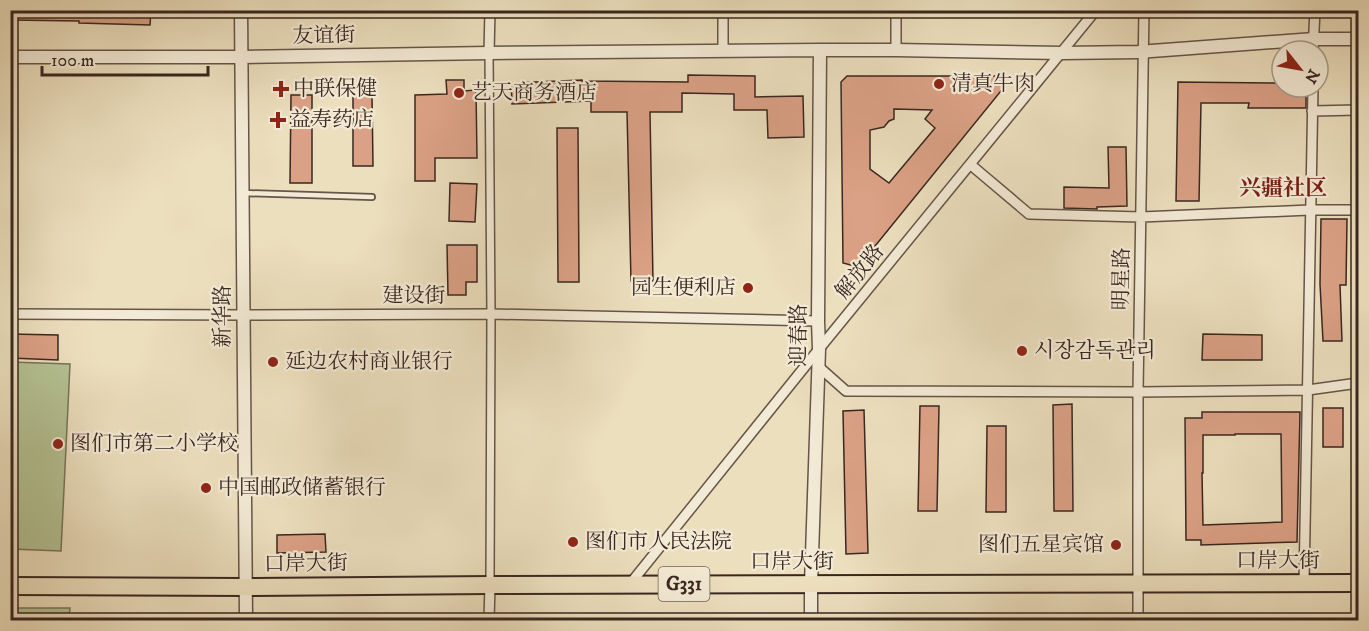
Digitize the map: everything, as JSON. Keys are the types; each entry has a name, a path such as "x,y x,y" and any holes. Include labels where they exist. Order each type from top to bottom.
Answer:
{"highway":[{"name":"口岸大街","path":"10,586 1359,583"}],"street":[{"name":"新华路","path":"241,10 246,621"},
{"path":"489,621 490,10"},
{"path":"723,10 723,50"},
{"path":"896,10 896,50"},
{"name":"解放路","path":"630,584 1096,10"},
{"name":"明星路","path":"1138,621 1138,392 1144,10"},
{"path":"1313,39 1315,10"},
{"name":"友谊街","path":"1330,43 1359,39"},
{"name":"友谊街","path":"10,57 243,57 723,50 1062,53 1270,47"},
{"name":"迎春路","path":"811,621 819,367 820,50"},
{"path":"1304,583 1312,99"},
{"path":"1312,111 1359,110"},
{"path":"971,165 1029,214 1141,218 1359,210"},
{"name":"建设街","path":"10,314 491,314 818,321"},
{"path":"819,367 846,391 1308,390 1359,383"}],"lane":[{"path":"243,193 372,197"}],"green space":[{"path":"11,362 70,364 61,551 11,549"},
{"path":"11,608 70,608 69,620 11,620"}],"building":[{"path":"10,10 151,10 150,25 10,20"},
{"path":"688,75 755,76 755,97 803,96 804,137 768,138 767,110 734,110 734,94 682,93 682,112 650,112 653,281 631,281 627,112 591,112 591,101 512,104 511,83 582,80 688,82"},
{"path":"847,76 999,76 1005,86 858,267 843,263 841,82","holes":["894,109 932,110 925,119 935,128 889,183 870,169 870,130 884,127 894,119"]},
{"path":"446,80 464,80 464,91 476,90 477,158 435,158 435,181 415,181 415,95 447,94"},
{"path":"1178,82 1270,83 1270,99 1306,99 1306,108 1248,108 1249,103 1201,103 1199,201 1176,201"},
{"path":"291,95 312,95 312,183 290,183"},
{"path":"353,95 372,95 373,166 353,166"},
{"path":"557,128 578,128 579,282 558,282"},
{"path":"1108,147 1126,147 1127,206 1097,207 1097,209 1064,208 1064,187 1109,188"},
{"path":"450,183 477,184 475,222 449,221"},
{"path":"1321,219 1347,219 1346,285 1340,285 1342,341 1323,341 1320,284"},
{"path":"447,245 477,245 477,282 466,282 466,295 448,295"},
{"path":"10,334 58,335 58,360 10,358"},
{"path":"1203,334 1262,335 1262,360 1202,360"},
{"path":"1072,404 1073,511 1054,511 1053,405"},
{"path":"920,406 939,406 937,511 918,511"},
{"path":"1323,408 1343,408 1343,447 1323,447"},
{"path":"864,410 868,553 846,554 843,411"},
{"path":"1202,412 1300,412 1297,542 1201,545 1201,540 1186,540 1185,418 1202,418","holes":["1281,434 1282,522 1203,525 1203,435"]},
{"path":"987,426 1006,426 1006,512 986,512"},
{"path":"325,534 326,552 277,553 277,535"}],"place":[{"name":"清真牛肉","path":"939,84"},
{"name":"中联保健","path":"281,89"},
{"name":"艺天商务酒店","path":"459,93"},
{"name":"益寿药店","path":"278,120"},
{"name":"园生便利店","path":"748,288"},
{"name":"시장감독관리","path":"1022,351"},
{"name":"延边农村商业银行","path":"273,362"},
{"name":"图们市第二小学校","path":"58,444"},
{"name":"中国邮政储蓄银行","path":"206,488"},
{"name":"图们市人民法院","path":"573,542"},
{"name":"图们五星宾馆","path":"1116,545"}],"district":[{"name":"兴疆社区","path":"1283,188"}]}
